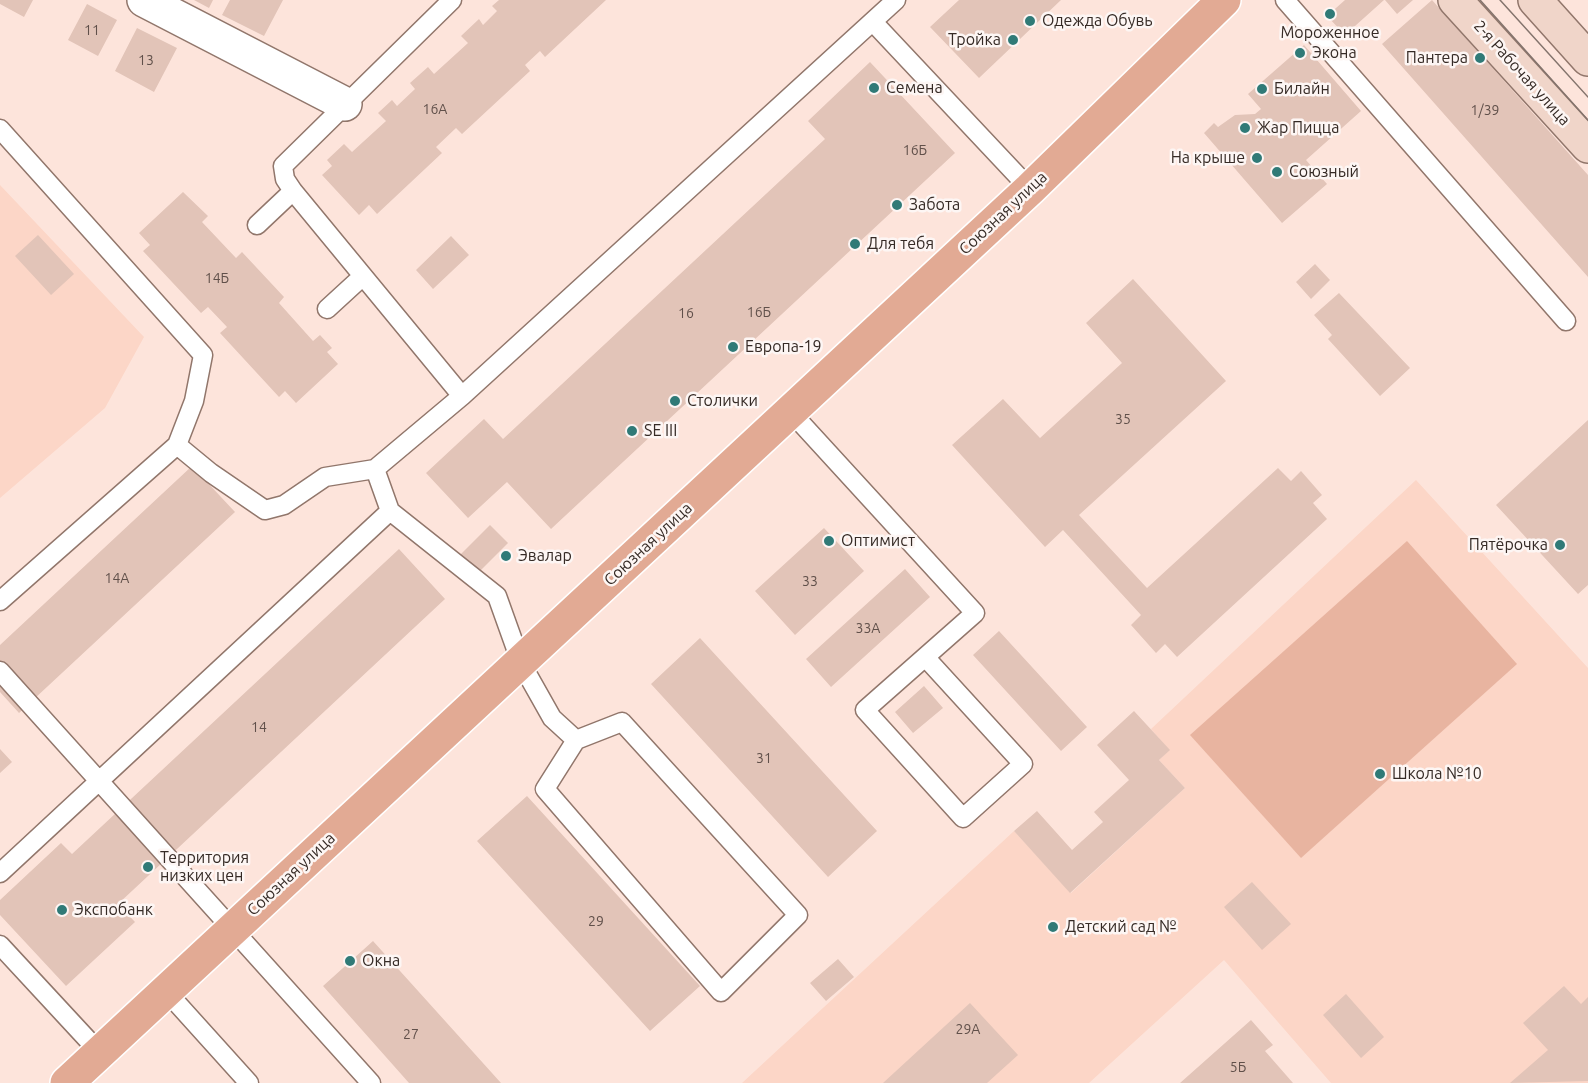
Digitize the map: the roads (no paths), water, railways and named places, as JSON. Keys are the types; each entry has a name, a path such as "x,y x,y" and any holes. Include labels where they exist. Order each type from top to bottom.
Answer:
{"main road":[{"path":"1127,94 1204,0"},
{"name":"Союзная улица","path":"67,1083 1030,189 1224,0"},
{"name":"2-я Рабочая улица","path":"1455,0 1588,146"},
{"path":"1535,0 1588,59"}],"street":[{"path":"144,0 345,104"}],"lane":[{"path":"452,0 283,166 285,179 292,191 462,396"},
{"path":"177,445 211,473 265,510 284,505 325,477 375,469 462,396 896,0"},
{"path":"1285,0 1566,321"},
{"path":"873,22 1030,189"},
{"path":"0,129 203,355 194,401 177,445 0,601"},
{"path":"257,225 292,191"},
{"path":"327,309 363,276"},
{"path":"790,411 975,613 865,710 963,818 1023,764 926,658"},
{"path":"375,469 390,511 497,596 521,663 552,718 576,740"},
{"path":"0,873 390,511"},
{"path":"0,671 371,1083"},
{"path":"622,722 798,915 721,992 545,789 576,740 622,722"},
{"path":"234,927 376,1083"},
{"path":"0,945 100,1053"},
{"path":"166,991 249,1083"}],"tram line":[{"path":"1480,0 1588,120"},
{"path":"1500,0 1588,97"}],"place":[{"name":"Мороженное","path":"1330,14"},
{"name":"Одежда Обувь","path":"1030,21"},
{"name":"Тройка","path":"1013,40"},
{"name":"Экона","path":"1300,53"},
{"name":"Пантера","path":"1480,58"},
{"name":"Семена","path":"874,88"},
{"name":"Билайн","path":"1262,89"},
{"name":"Жар Пицца","path":"1245,128"},
{"name":"На крыше","path":"1257,158"},
{"name":"Союзный","path":"1277,172"},
{"name":"Забота","path":"897,205"},
{"name":"Для тебя","path":"855,244"},
{"name":"Европа-19","path":"733,347"},
{"name":"Столички","path":"675,401"},
{"name":"SE III","path":"632,431"},
{"name":"Оптимист","path":"829,541"},
{"name":"Пятёрочка","path":"1560,545"},
{"name":"Эвалар","path":"506,556"},
{"name":"Школа №10","path":"1380,774"},
{"name":"Территория низких цен","path":"148,867"},
{"name":"Экспобанк","path":"62,910"},
{"name":"Детский сад №","path":"1053,927"},
{"name":"Окна","path":"350,961"}]}
